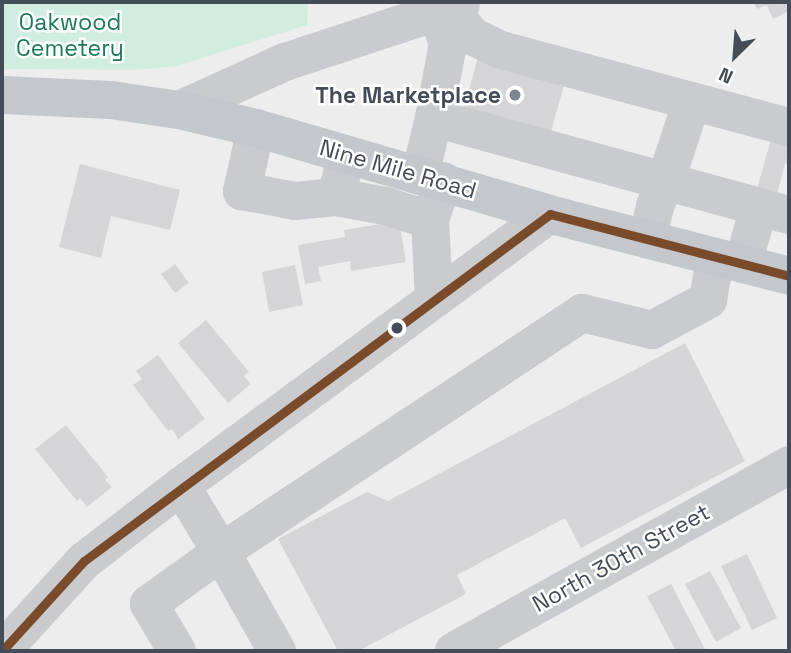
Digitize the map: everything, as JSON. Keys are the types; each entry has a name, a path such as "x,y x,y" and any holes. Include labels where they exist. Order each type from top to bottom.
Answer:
{"main road":[{"name":"Nine Mile Road","path":"2,95 111,100 179,110 256,128 551,214 789,276"}],"street":[{"path":"451,7 472,36 501,50 789,127"},
{"path":"179,110 285,62 451,7"},
{"path":"434,298 430,220 434,118 448,44 451,7"},
{"path":"647,239 655,206 692,101"},
{"path":"177,651 149,604 221,552 582,313 652,330 708,300 729,261 774,211 434,118"},
{"path":"256,128 242,191 295,201 336,197 385,206 430,220"},
{"path":"336,197 347,154"},
{"path":"2,651 84,561 434,298 551,214"},
{"name":"North 30th Street","path":"454,651 789,465"},
{"path":"181,486 277,651"}],"green space":[{"name":"Oakwood Cemetery","path":"2,2 308,2 307,25 177,66 137,70 2,69"}],"building":[{"path":"753,2 789,2 789,11 773,19 767,5 757,9"},
{"name":"The Marketplace","path":"479,54 566,78 550,135 463,111"},
{"path":"771,139 789,144 789,164 785,163 777,194 757,189"},
{"path":"80,164 180,190 170,230 111,216 101,258 59,247"},
{"path":"399,221 406,262 351,271 350,261 318,267 321,281 305,284 298,245 345,237 344,230"},
{"path":"175,264 189,283 175,293 161,274"},
{"path":"295,265 303,305 269,312 262,272"},
{"path":"206,320 249,372 244,376 251,384 228,403 178,343"},
{"path":"685,343 745,461 581,548 565,518 457,575 466,594 358,651 338,651 278,539 367,492 388,501"},
{"path":"158,355 205,419 178,439 172,429 168,431 133,385 142,379 136,371"},
{"path":"66,425 108,477 105,480 112,487 87,507 80,498 77,501 35,449"},
{"path":"747,554 777,618 752,630 721,566"},
{"path":"710,571 741,628 716,642 685,584"},
{"path":"671,584 705,649 676,651 647,596"}],"transit line":[{"path":"550,214 789,276"},
{"path":"2,651 84,561 550,214"}],"place":[{"name":"The Marketplace","path":"515,95"}]}
